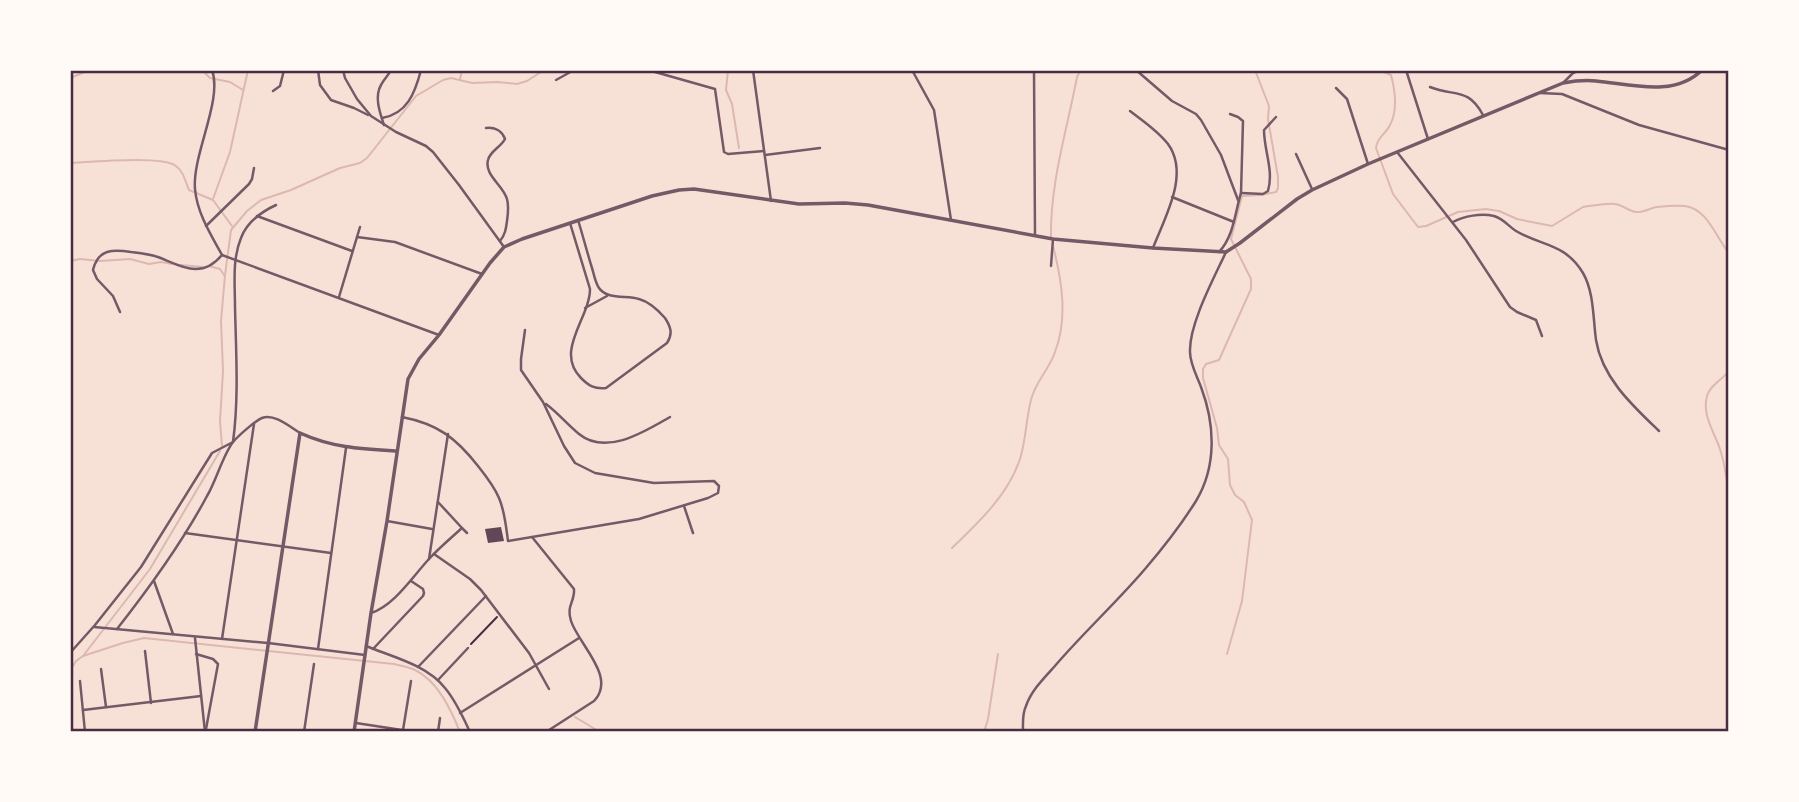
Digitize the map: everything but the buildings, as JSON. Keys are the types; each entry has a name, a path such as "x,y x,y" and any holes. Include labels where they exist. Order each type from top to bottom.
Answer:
{"street":[{"path":"212,70 215,86 195,180 197,200 206,226 223,255 439,335"},
{"path":"273,91 280,86 284,70"},
{"path":"318,70 320,85 331,100 370,116 433,152 504,247"},
{"path":"343,70 357,99 370,116"},
{"path":"384,125 378,102 379,91 390,70"},
{"path":"382,118 394,115 403,108 415,88 421,70"},
{"path":"556,80 574,70"},
{"path":"648,70 715,89 722,146 726,153 820,148"},
{"path":"753,70 771,201"},
{"path":"912,70 936,117 951,220"},
{"path":"1034,70 1035,236"},
{"path":"1136,70 1164,95 1196,114 1201,120 1221,155 1238,200"},
{"path":"1406,70 1428,139"},
{"path":"1563,83 1580,70"},
{"path":"354,732 406,388 413,370 504,247 660,194 694,189 807,205 869,205 1053,239 1226,252 1312,190 1536,93 1563,83 1592,81 1659,87 1686,81 1702,70"},
{"path":"1430,87 1467,96 1476,103 1483,115"},
{"path":"1336,88 1348,99 1368,164"},
{"path":"1536,93 1562,94 1630,122 1729,150"},
{"path":"1130,111 1157,133 1173,152 1176,160 1178,174 1172,197 1153,248"},
{"path":"1219,252 1228,241 1241,193 1242,121 1230,114"},
{"path":"1241,193 1268,193 1271,173 1264,130 1276,117"},
{"path":"486,128 499,131 505,139 490,155 487,164 489,172 507,198 506,224 500,242"},
{"path":"1397,152 1471,247 1510,307 1536,320 1542,335"},
{"path":"1296,154 1312,190"},
{"path":"206,226 249,184 254,168"},
{"path":"1172,197 1234,222"},
{"path":"117,629 166,566 208,495 233,442 236,382 235,260 241,237 248,226 257,216 276,205"},
{"path":"257,216 352,251"},
{"path":"1452,222 1472,216 1497,217 1518,232 1567,254 1580,268 1586,280 1596,342 1605,366 1625,397 1659,431"},
{"path":"570,223 590,295 570,360 575,372 590,386 606,388 667,343 671,332 670,325 655,307 646,302 608,295 601,291 578,220"},
{"path":"339,298 360,226"},
{"path":"357,237 395,242 482,274"},
{"path":"1051,266 1053,239"},
{"path":"120,312 113,296 97,279 93,270 94,264 103,253 120,249 142,253 190,269 205,268 223,255"},
{"path":"1023,732 1026,706 1035,690 1073,645 1145,570 1202,489 1210,461 1211,426 1205,398 1192,365 1190,345 1195,323 1226,252"},
{"path":"585,308 608,295"},
{"path":"402,417 427,423 448,434 467,452 499,498 508,541 639,519 718,492 719,486 714,481 668,483 632,480 595,473 582,467 569,456 543,402 521,370 525,330"},
{"path":"543,402 579,434 601,444 624,439 670,418"},
{"path":"70,653 141,567 212,453 233,442 261,418 274,418 322,443 346,448 397,451"},
{"path":"222,639 254,424"},
{"path":"255,732 300,433"},
{"path":"429,559 448,434"},
{"path":"318,649 346,448"},
{"path":"438,502 467,533"},
{"path":"684,505 693,533"},
{"path":"387,521 434,529"},
{"path":"371,612 379,610 411,581 429,559 462,528"},
{"path":"185,533 331,553"},
{"path":"532,537 574,589 569,610 571,621 603,684 594,701 545,732"},
{"path":"434,554 470,579 486,596 536,665 549,689"},
{"path":"154,581 173,635"},
{"path":"373,649 423,596 423,589 411,581"},
{"path":"418,667 486,596"},
{"path":"93,627 318,649 365,657"},
{"path":"460,712 579,638"},
{"path":"195,639 205,732"},
{"path":"366,646 418,667 439,680 453,699 470,732"},
{"path":"439,680 469,646"},
{"path":"145,651 151,702"},
{"path":"196,654 213,659 218,664 205,732"},
{"path":"304,732 314,664"},
{"path":"101,668 106,708"},
{"path":"80,681 85,732"},
{"path":"403,730 411,681"},
{"path":"83,710 201,696"},
{"path":"438,732 440,718"},
{"path":"356,723 415,732"},
{"path":"552,728 558,732"}],"path":[{"path":"469,646 500,614"}],"waterway":[{"path":"70,78 90,70"},
{"path":"113,70 129,70"},
{"path":"202,70 210,78 230,82 243,90"},
{"path":"213,199 230,152 248,70"},
{"path":"460,79 462,70"},
{"path":"222,446 221,321 225,275 231,230 247,211 261,200 340,168 360,163 367,158 416,96 443,80 451,78 472,83 517,84 544,70"},
{"path":"728,70 726,90 732,104 739,148"},
{"path":"1051,237 1056,177 1077,77 1081,70"},
{"path":"1227,654 1242,601 1252,520 1244,502 1235,495 1230,485 1228,459 1219,445 1203,369 1206,364 1219,360 1251,289 1251,279 1231,239 1242,196 1276,192 1278,188 1268,119 1269,106 1255,70"},
{"path":"1379,70 1391,75 1395,107 1393,119 1376,148 1393,194 1418,227 1458,212 1486,209 1552,226 1589,206 1615,204 1639,212 1657,207 1685,206 1693,208 1706,218 1729,253"},
{"path":"70,163 126,160 169,163 181,171 189,190 213,200 232,226"},
{"path":"952,548 1000,496 1020,459 1033,394 1059,339 1061,286 1053,246"},
{"path":"70,261 130,259 149,264 172,264"},
{"path":"181,265 203,267"},
{"path":"209,266 220,269 224,275"},
{"path":"1729,371 1711,389 1706,404 1729,489"},
{"path":"83,656 150,569 220,451"},
{"path":"70,671 83,656 144,638 394,664 415,670 430,681 448,706 460,732"},
{"path":"984,732 998,654"},
{"path":"575,717 600,732"}]}
